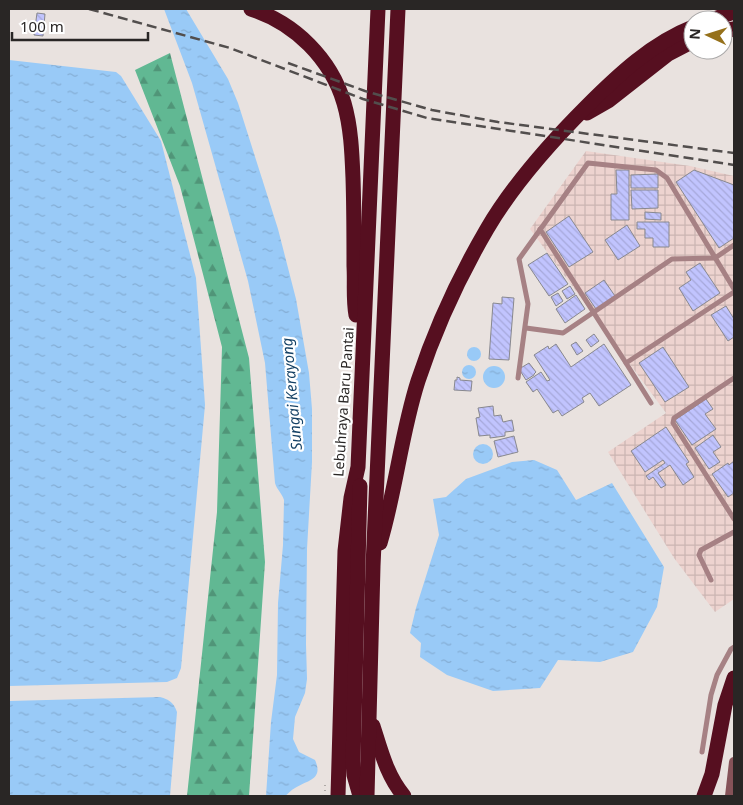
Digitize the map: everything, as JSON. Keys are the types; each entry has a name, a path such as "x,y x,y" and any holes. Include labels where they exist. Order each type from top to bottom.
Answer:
{"highway":[{"path":"251,9 284,24 313,49 326,64 344,102 349,122 352,150 355,314 364,343"},
{"name":"Lebuhraya Baru Pantai","path":"338,796 344,551 351,498 358,467 378,9"},
{"path":"367,796 373,566 398,9"},
{"path":"373,566 384,529 410,410 426,356 463,274 487,229 523,177 609,84 652,49 683,32"},
{"path":"570,124 608,101 668,54 683,46"},
{"path":"358,467 361,492 353,761 354,776 360,796"},
{"path":"704,796 712,774 725,705 734,678"},
{"path":"369,712 388,771 404,796"}],"main road":[{"path":"732,794 734,762"}],"lane":[{"path":"518,378 528,304 519,259 588,163 656,170 667,178 734,290 626,363"},
{"path":"540,229 651,403"},
{"path":"526,328 563,333 672,259 715,258 734,245"},
{"path":"734,378 674,418 673,424 734,519"},
{"path":"711,580 699,555 701,550 734,532"},
{"path":"702,752 711,695 717,674 734,647"}],"path":[{"path":"325,784 325,796"}],"shaded area":[{"path":"586,151 690,166 734,176 734,599 715,612 674,558 608,452 666,413 530,229"}],"green space":[{"path":"170,53 249,358 265,562 249,796 187,796 217,512 222,347 180,186 135,70"}],"water":[{"name":"Sungai Kerayong","path":"164,9 186,9 228,79 238,103 278,229 296,299 309,373 312,409 312,462 307,549 307,679 305,693 295,717 293,739 299,752 315,760 317,772 316,776 285,796 266,796 271,722 277,675 278,603 283,545 284,500 275,483 265,363 248,281 192,83"},
{"path":"9,60 116,72 121,76 161,141 196,278 205,405 181,668 177,678 167,682 9,686"},
{"path":"471,347 477,347 481,354 477,361 471,361 467,357 467,351"},
{"path":"466,365 472,365 476,372 472,379 466,379 462,375 462,369"},
{"path":"494,366 502,369 505,377 502,385 494,388 486,385 483,377 486,369"},
{"path":"483,444 490,447 493,454 490,461 483,464 476,461 473,454 476,447"},
{"path":"534,460 557,470 576,500 612,483 664,567 657,607 633,652 600,662 558,660 540,688 493,691 447,675 420,657 421,643 410,633 439,535 433,499 446,497 466,479 512,462"},
{"path":"160,697 171,702 177,712 170,796 9,796 9,701"}],"building":[{"path":"37,13 45,14 43,36 34,35"},
{"path":"616,170 629,170 629,220 611,220 611,194 617,194"},
{"path":"694,170 734,185 734,238 719,248 676,182"},
{"path":"658,174 658,188 631,188 631,175"},
{"path":"631,190 658,190 658,208 632,209"},
{"path":"645,212 661,213 661,220 645,219"},
{"path":"569,216 593,252 569,267 546,232"},
{"path":"637,222 669,222 669,247 653,247 653,238 645,238 645,229 637,229"},
{"path":"627,225 640,246 618,260 605,240"},
{"path":"547,253 568,284 549,296 528,265"},
{"path":"700,263 720,293 693,311 679,288 691,280 686,272"},
{"path":"604,280 615,296 596,309 585,293"},
{"path":"570,286 575,294 567,299 562,291"},
{"path":"558,293 563,301 556,306 551,297"},
{"path":"576,295 585,309 565,323 556,309"},
{"path":"502,297 514,298 509,360 489,359 493,303 502,304"},
{"path":"726,306 734,319 734,337 728,341 711,315"},
{"path":"594,334 599,341 591,347 586,340"},
{"path":"576,342 583,351 577,355 571,345"},
{"path":"556,344 571,367 604,344 631,385 599,406 590,393 582,398 584,402 562,416 558,410 553,413 537,389 533,392 526,382 541,372 547,381 550,380 534,355 548,346 549,349"},
{"path":"663,347 689,387 665,402 639,363"},
{"path":"529,363 536,372 526,380 519,369"},
{"path":"457,377 460,380 472,381 471,391 454,390"},
{"path":"706,399 713,409 705,414 716,429 692,445 675,420"},
{"path":"493,406 494,416 501,415 503,422 512,420 514,431 505,432 505,436 490,438 490,435 479,436 476,418 480,417 478,408"},
{"path":"666,427 689,462 686,464 694,477 683,485 670,465 658,473 666,485 661,488 653,477 649,480 646,476 665,463 663,460 645,472 631,451"},
{"path":"713,435 721,447 713,452 720,462 709,469 695,448"},
{"path":"514,436 518,452 498,457 494,441"},
{"path":"734,461 734,493 728,497 712,474"}],"railway":[{"path":"89,9 230,48 363,99 427,118 734,165"},
{"path":"288,63 365,91 432,110 498,122 734,153"}]}
